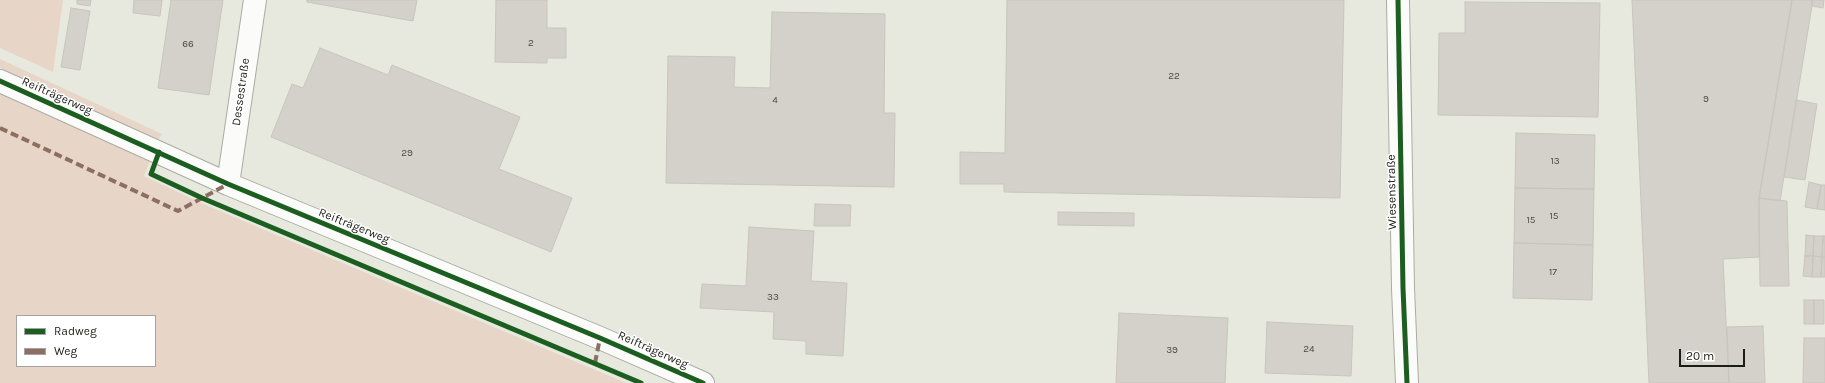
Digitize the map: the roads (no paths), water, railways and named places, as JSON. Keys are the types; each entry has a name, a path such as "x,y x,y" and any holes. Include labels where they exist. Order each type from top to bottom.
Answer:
{"street":[{"name":"Dessestraße","path":"228,184 255,0"},
{"name":"Wiesenstraße","path":"1398,0 1403,288 1407,383"},
{"name":"Reifträgerweg","path":"0,81 228,184 600,338 703,383"}]}
